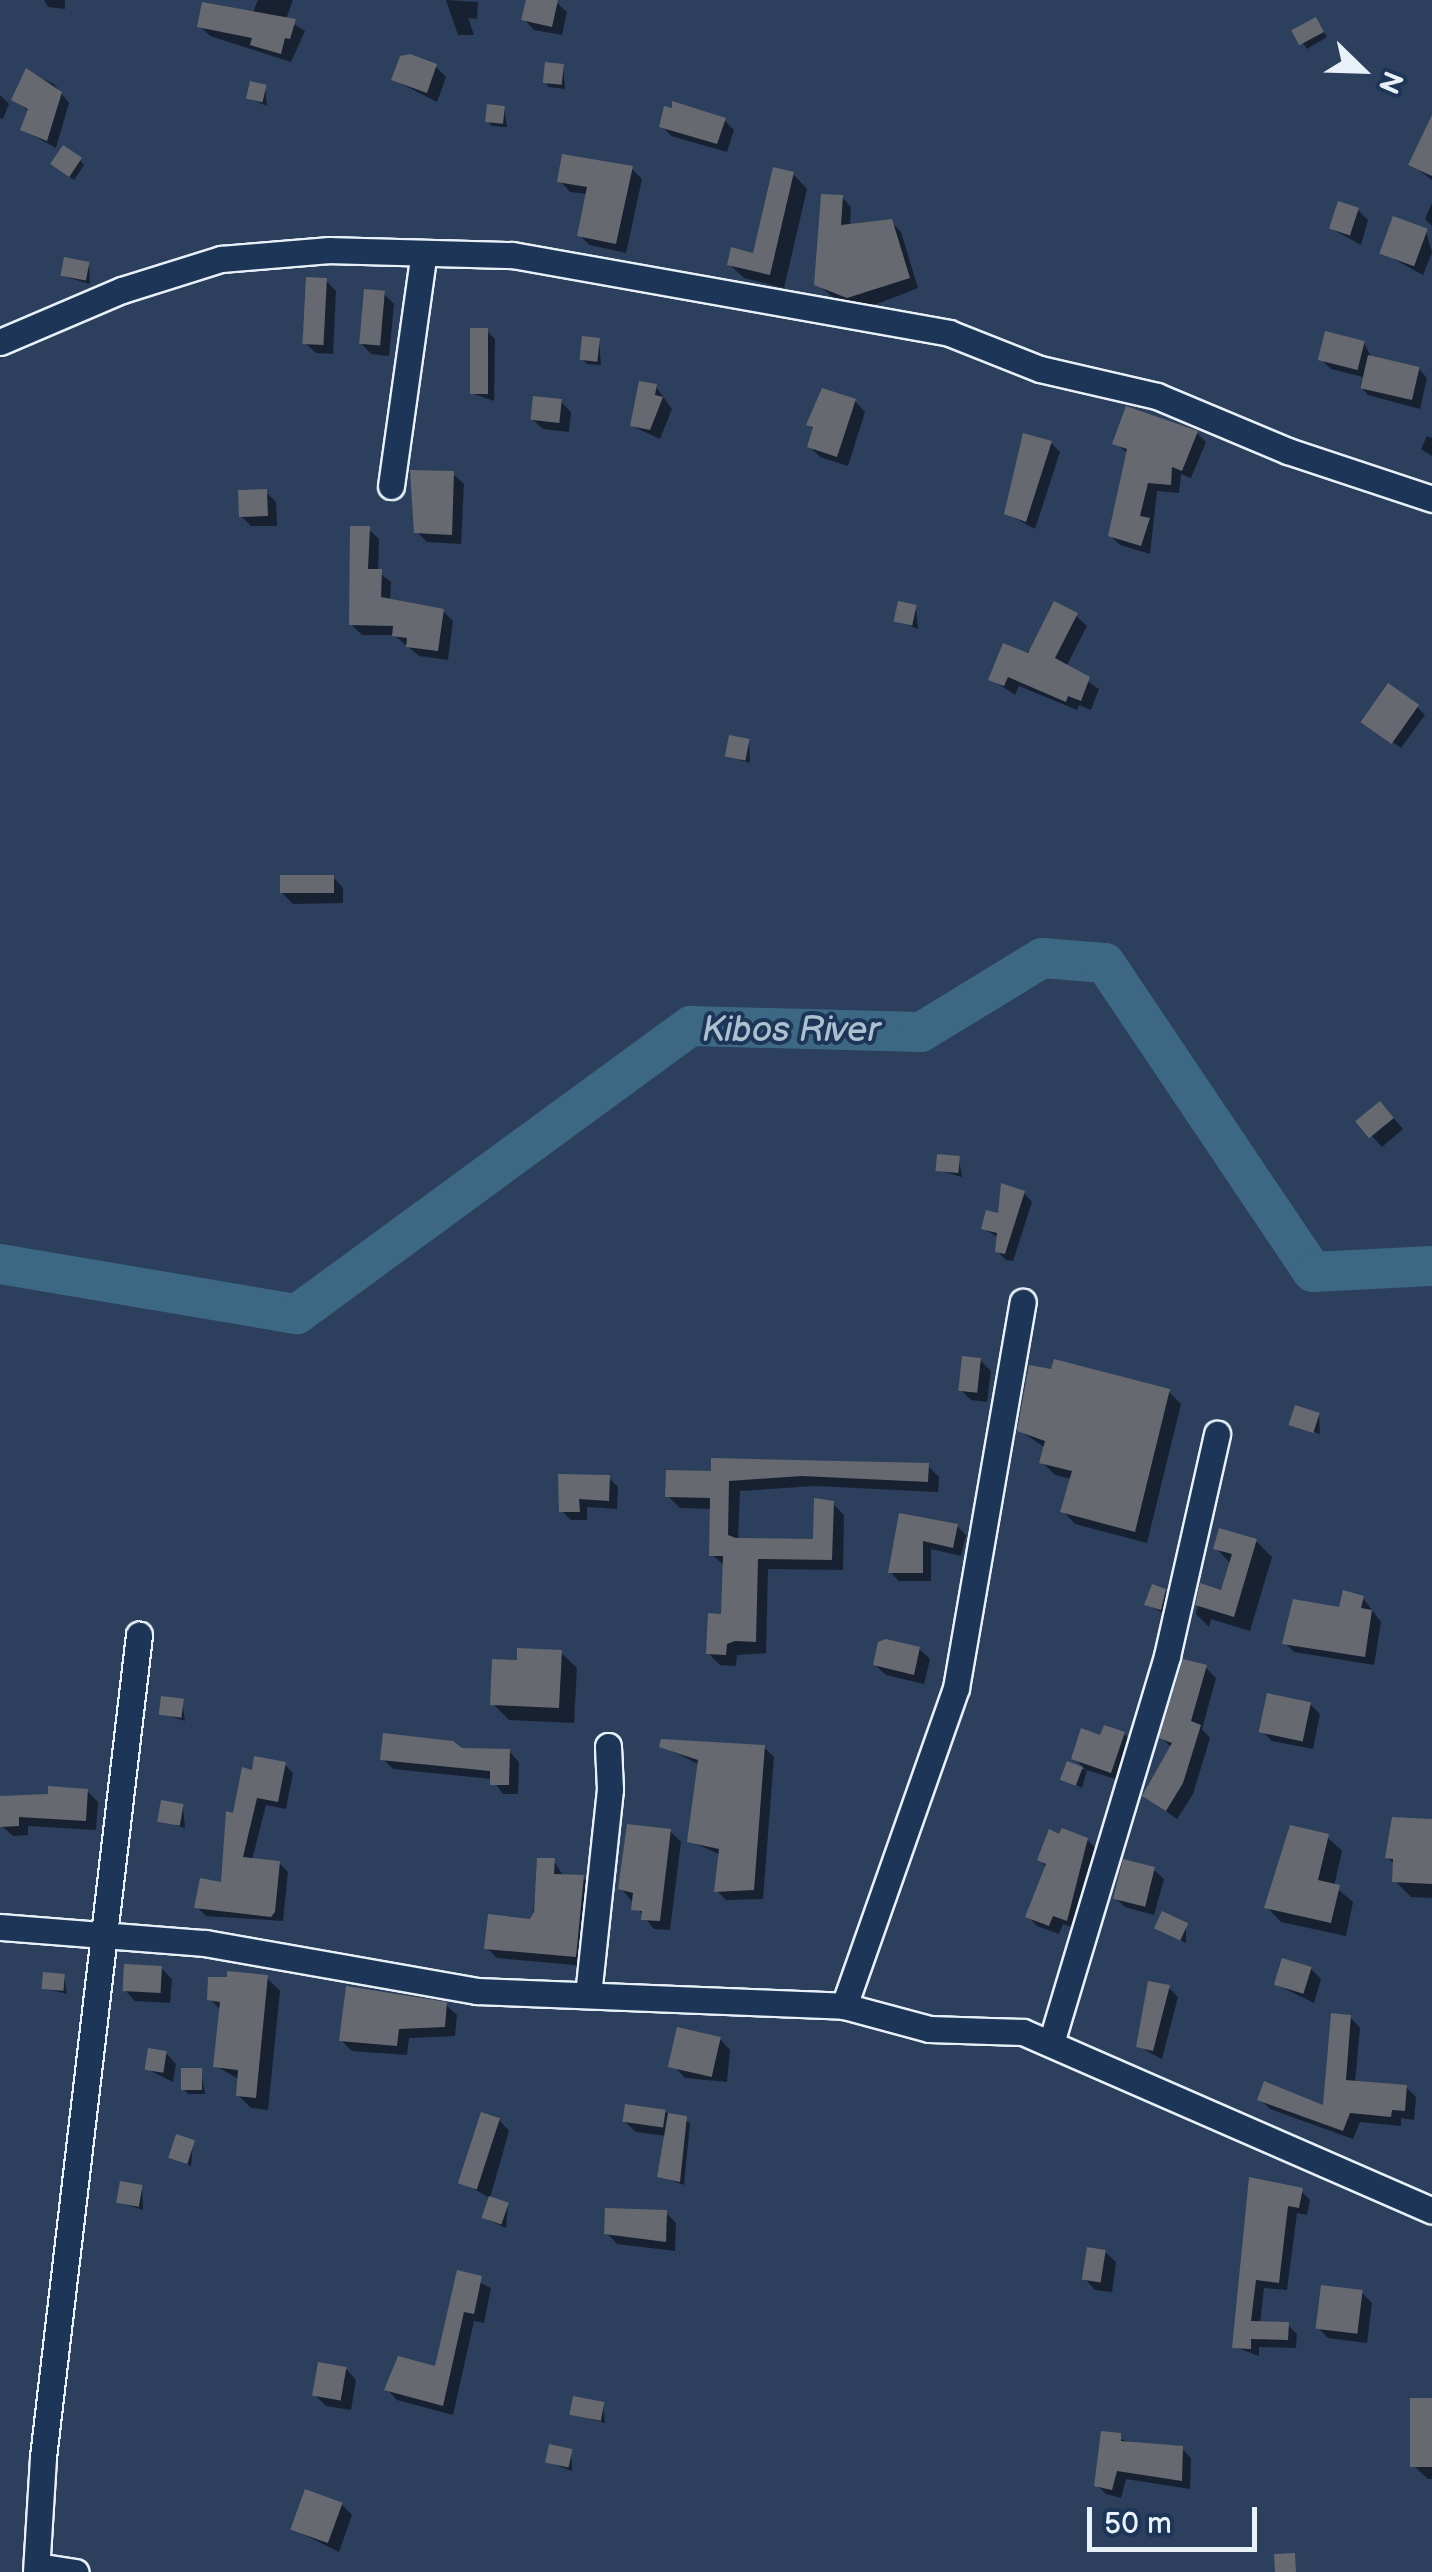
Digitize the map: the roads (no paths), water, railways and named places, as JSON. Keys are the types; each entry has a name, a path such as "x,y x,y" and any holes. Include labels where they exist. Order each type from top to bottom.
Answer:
{"street":[{"path":"0,342 122,290 222,260 330,250 423,256 512,254 949,333 1040,369 1157,396 1288,451 1432,499"},
{"path":"391,486 423,256"},
{"path":"844,2006 956,1688 1023,1302"},
{"path":"1051,2044 1167,1656 1218,1434"},
{"path":"76,2572 36,2569 139,1635"},
{"path":"588,1995 610,1789 608,1746"},
{"path":"0,1927 205,1943 478,1991 844,2006 929,2029 1023,2032 1432,2211"}],"waterway":[{"name":"Kibos River","path":"0,1264 297,1314 691,1026 921,1032 1042,958 1105,963 1313,1272 1432,1266"}]}
